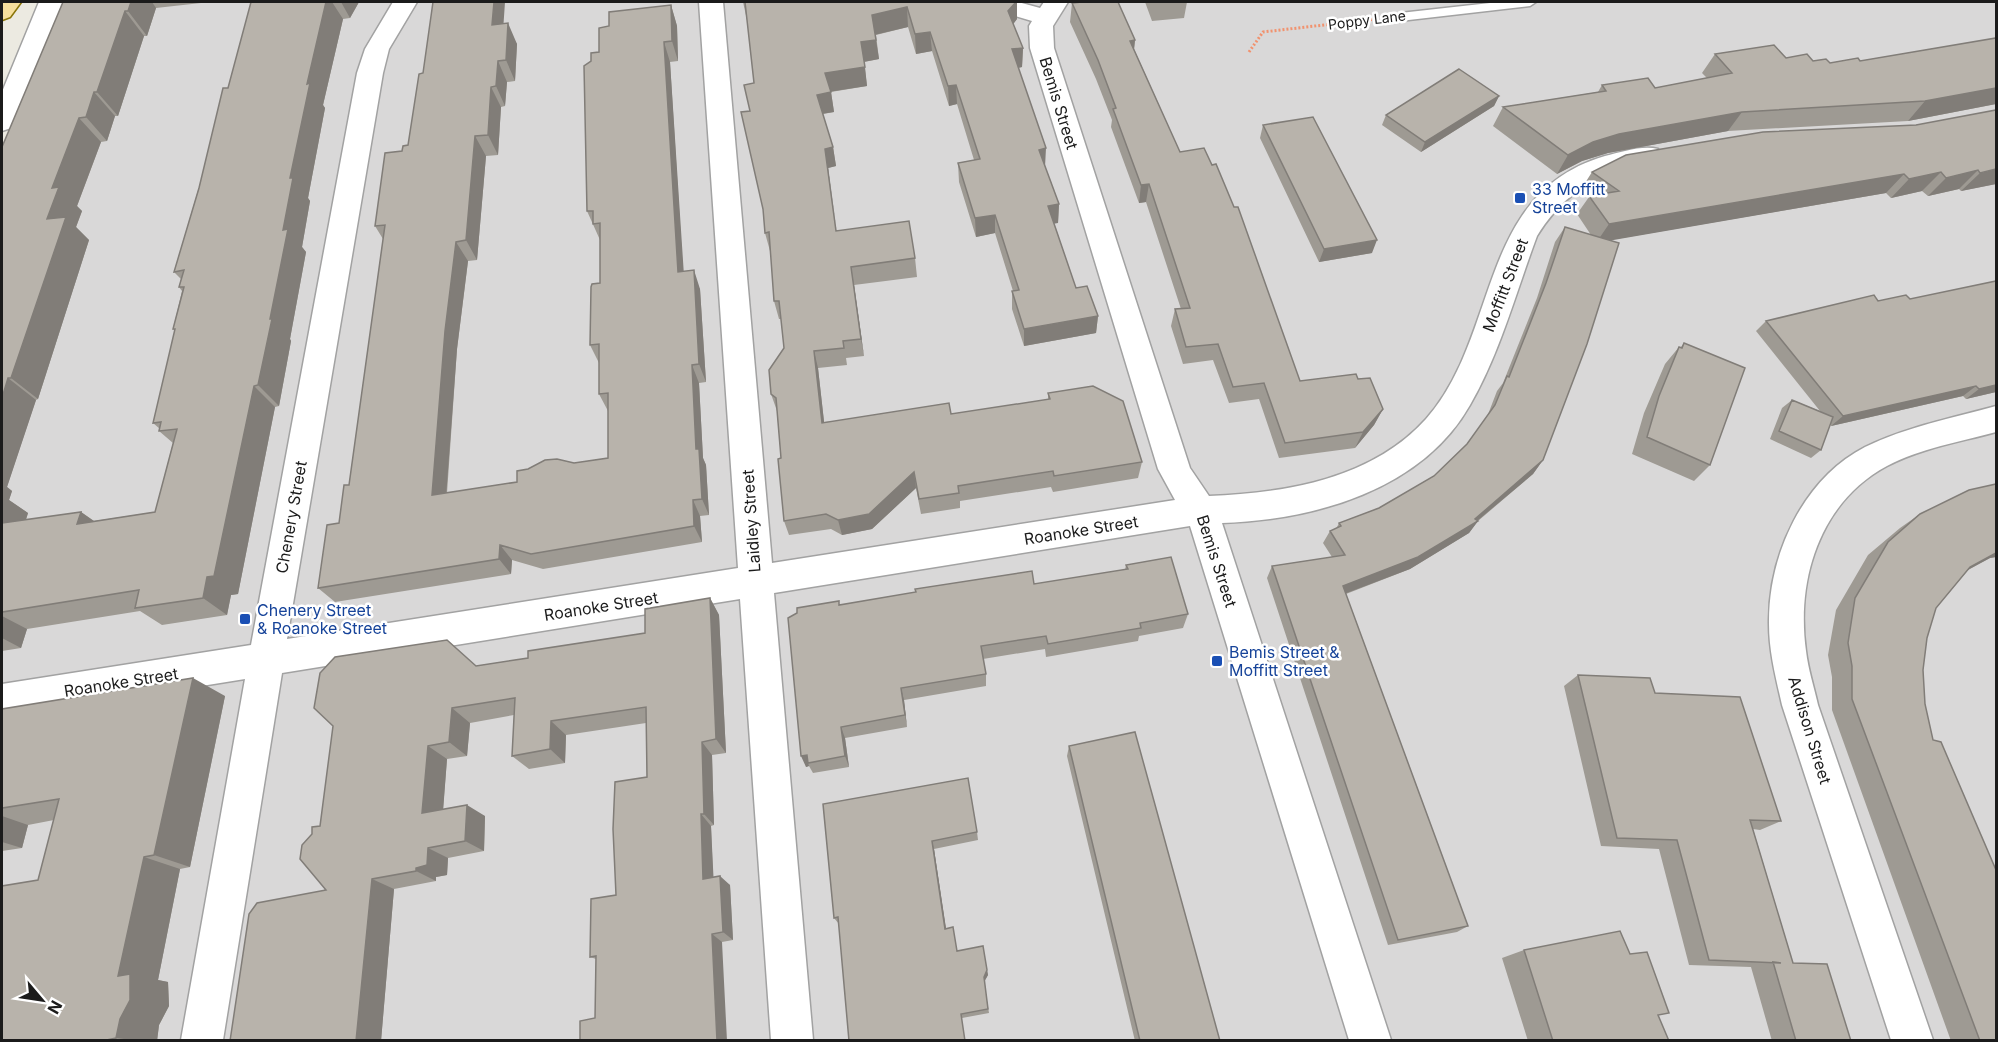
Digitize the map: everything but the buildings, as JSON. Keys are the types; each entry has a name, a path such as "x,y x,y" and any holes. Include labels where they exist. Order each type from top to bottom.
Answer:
{"main road":[{"path":"2,12 9,2"}],"street":[{"path":"2,122 51,2"},
{"name":"Chenery Street","path":"202,1041 266,660 370,73 377,49 405,2"},
{"name":"Laidley Street","path":"711,2 792,1041"},
{"path":"993,2 1050,9"},
{"name":"Bemis Street","path":"1050,9 1040,36 1042,48 1174,469 1201,510 1370,1041"},
{"name":"Moffitt Street","path":"1201,510 1236,510 1305,498 1348,486 1384,469 1416,449 1439,425 1457,400 1471,374 1524,234 1536,213 1550,196 1589,170 1611,163 1675,152"},
{"name":"Addison Street","path":"1912,1041 1800,705 1788,650 1787,607 1792,566 1805,531 1822,501 1845,479 1874,459 1906,444 1996,419"},
{"name":"Roanoke Street","path":"2,701 1201,510"}],"lane":[{"name":"Poppy Lane","path":"1400,17 1530,2"}],"path":[{"name":"Poppy Lane","path":"1249,52 1263,32 1400,17"}],"shaded area":[{"path":"76,2 1996,2 1996,1040 2,1040 2,190"}],"place":[{"name":"33 Moffitt Street","path":"1520,198"},
{"name":"Chenery Street & Roanoke Street","path":"245,619"},
{"name":"Bemis Street & Moffitt Street","path":"1217,661"}]}
